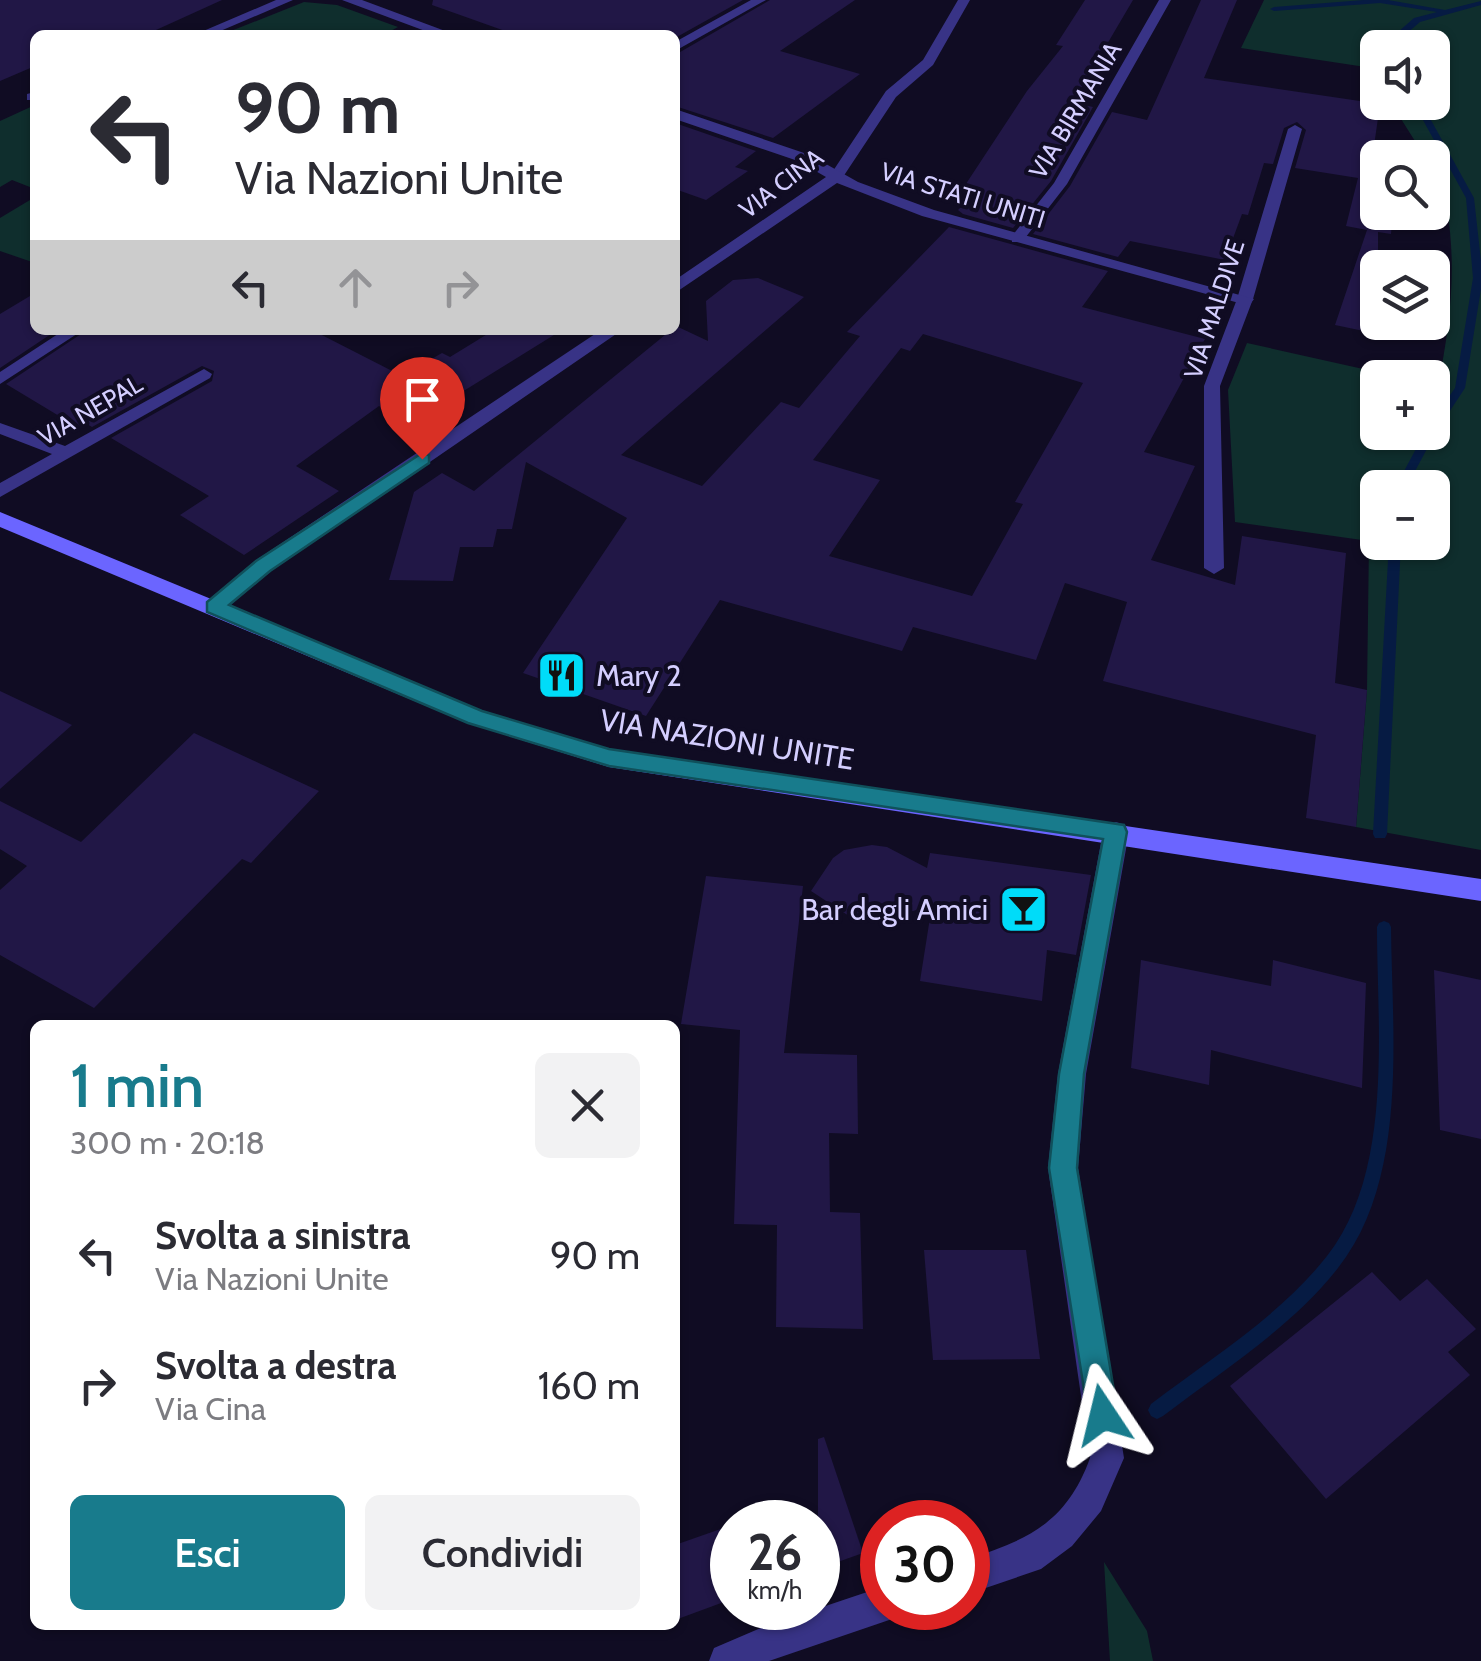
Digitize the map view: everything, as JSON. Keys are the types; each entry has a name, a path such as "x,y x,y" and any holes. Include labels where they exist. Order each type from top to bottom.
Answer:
{"street":[{"path":"349,0 436,30"},
{"name":"VIA STATI UNITI","path":"680,116 804,158 836,177 928,213 1245,300"},
{"name":"VIA CINA","path":"680,285 836,177"},
{"path":"214,607 263,566 606,335"},
{"name":"VIA NAZIONI UNITE","path":"0,519 475,717 609,758 1481,890"},
{"path":"990,1569 1034,1554 1083,1510 1098,1486 1107,1458 1063,1168 1072,1074 1116,832"},
{"path":"728,1661 764,1653 860,1614"}],"lane":[{"path":"212,30 287,0"},
{"path":"680,44 760,0"},
{"name":"VIA CINA","path":"836,177 890,94 928,62 964,0"},
{"name":"VIA BIRMANIA","path":"1017,239 1060,184 1165,0"},
{"name":"VIA MALDIVE","path":"1214,568 1212,386 1245,300 1295,129"},
{"path":"0,379 68,335"},
{"name":"VIA NEPAL","path":"0,490 204,374"},
{"path":"0,428 66,453"}],"green space":[{"path":"1264,0 1481,0 1481,850 1356,827 1367,690 1369,560 1450,560 1450,470 1360,470 1360,540 1235,522 1228,390 1247,343 1360,368 1360,450 1450,450 1450,360 1443,360 1446,340 1450,340 1450,140 1414,140 1402,120 1450,120 1450,30 1360,30 1360,66 1241,48"},
{"path":"304,2 337,5 398,27 392,30 234,30"},
{"path":"30,107 30,187 12,180 0,187 0,121"},
{"path":"30,200 30,261 0,251 0,218"},
{"path":"1104,1562 1147,1631 1153,1661 1110,1661"}],"building":[{"path":"0,0 222,0 156,30 30,30 30,68 0,81"},
{"path":"433,0 743,0 680,35 680,30 502,30 432,5"},
{"path":"770,0 855,0 780,51 860,74 773,138 680,108 680,52"},
{"path":"1085,0 1133,0 1093,68 1097,68 1071,102 1093,107 1051,181 1013,228 963,214 958,210 969,199 958,196 1027,91 1063,46 1056,45"},
{"path":"1201,0 1237,0 1204,78 1360,101 1360,120 1378,120 1375,140 1360,140 1360,229 1346,226 1358,178 1295,168 1306,130 1297,122 1284,128 1273,164 1264,163 1248,215 1242,214 1225,260 1130,241 1118,257 1033,234 1070,186 1112,112 1147,120"},
{"path":"680,125 756,151 735,167 748,171 706,200 680,191"},
{"path":"949,227 1108,271 1082,307 1205,339 1144,452 1195,466 1151,560 1235,585 1242,536 1346,553 1335,683 1367,690 1356,827 1306,818 1316,735 1103,681 1127,602 1065,583 1036,660 913,627 902,651 720,600 646,716 523,673 627,518 526,462 512,529 497,529 493,547 460,547 453,581 389,580 414,492 442,473 474,491 665,335 680,335 680,328 708,341 706,301 733,280 758,278 804,297 621,455 702,486 781,402 799,408 860,336 847,332","holes":["923,334 1083,383 1015,502 1023,504 972,596 829,556 880,480 813,460 901,348 910,351"]},
{"path":"1367,230 1391,230 1391,234 1378,232 1378,250 1360,250"},
{"path":"1360,251 1360,330 1335,325"},
{"path":"30,296 30,335 50,335 0,368 0,314"},
{"path":"80,335 322,335 402,376 442,353 450,357 486,335 554,335 428,413 407,401 389,412 379,406 296,466 339,491 244,555 180,515 209,496 111,438 212,381 214,371 202,366 92,427 87,424 79,428 6,384"},
{"path":"0,691 72,725 0,789"},
{"path":"194,733 319,791 251,863 242,859 94,1008 0,955 0,890 27,866 0,849 0,801 81,842"},
{"path":"872,845 887,847 927,868 930,853 1091,875 1076,955 1047,950 1042,1001 920,981 932,905 881,921 865,921 849,916 811,891 833,858 844,850"},
{"path":"706,876 803,886 784,1053 857,1055 858,1134 829,1133 830,1212 860,1213 863,1329 776,1327 777,1225 734,1224 740,1030 681,1024"},
{"path":"1141,960 1271,986 1273,960 1366,983 1362,1088 1211,1050 1209,1085 1131,1068"},
{"path":"1434,970 1481,980 1481,1139 1440,1130"},
{"path":"924,1250 1026,1250 1040,1359 933,1360"},
{"path":"1372,1272 1400,1301 1427,1279 1476,1329 1448,1352 1470,1375 1326,1499 1230,1386"},
{"path":"824,1437 860,1544 860,1554 840,1561 840,1500 818,1500 818,1439"},
{"path":"710,1533 710,1607 680,1618 680,1543"}],"waterway":[{"path":"1274,9 1380,1 1442,11"},
{"path":"1406,30 1417,20 1481,3"},
{"path":"1427,120 1470,198 1478,278 1460,388 1450,403"},
{"path":"1410,470 1421,450"},
{"path":"1380,834 1394,560"},
{"path":"1157,1410 1289,1307 1334,1260 1350,1236 1365,1202 1381,1126 1384,927"}],"place":[{"name":"Mary 2","path":"561,676"},
{"name":"Bar degli Amici","path":"1023,910"}],"route":[{"path":"422,459 263,566 214,607 475,717 609,758 1116,832 1072,1074 1063,1168 1074,1256 1103,1415"}]}
